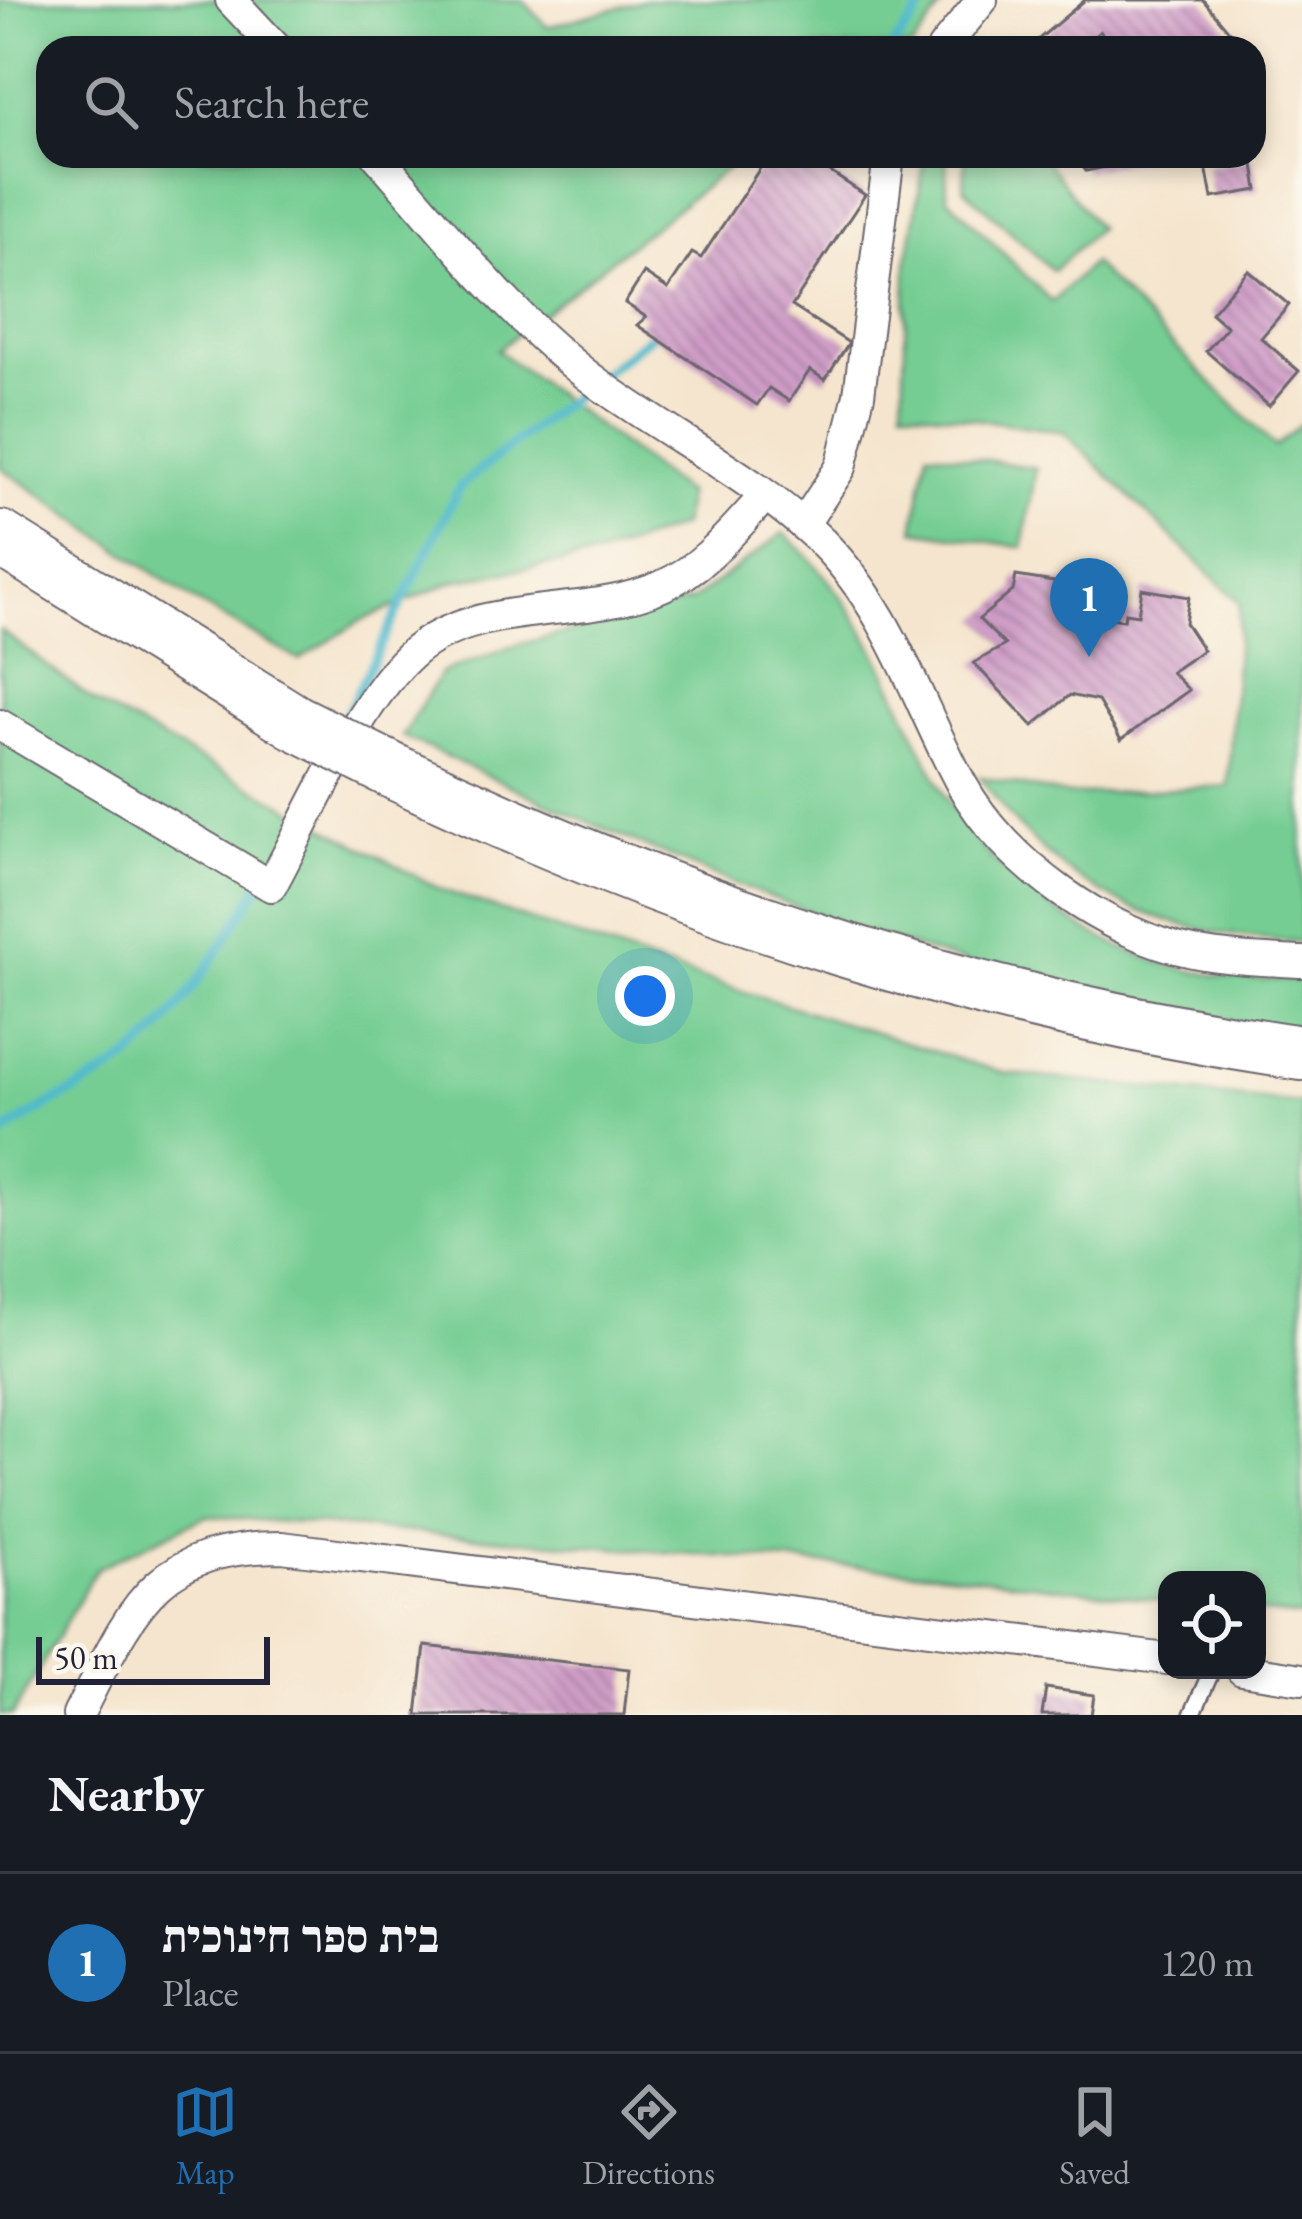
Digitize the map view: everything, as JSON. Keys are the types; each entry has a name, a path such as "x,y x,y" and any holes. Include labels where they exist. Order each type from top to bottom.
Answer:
{"highway":[{"path":"0,538 295,722 401,776 636,880 794,937 1011,997 1302,1053"}],"street":[{"path":"231,0 265,36"},
{"path":"953,36 982,0"},
{"path":"387,168 497,295 544,339 598,383 766,496 803,525 856,581 885,623 963,787 990,827 1020,856 1086,905 1148,939 1190,952 1302,962"},
{"path":"803,525 841,467 859,395 887,168"},
{"path":"0,725 271,886 364,717 413,652 440,635 473,624 663,586 719,545 766,496"},
{"path":"78,1715 122,1631 161,1580 194,1557 232,1547 282,1547 1158,1658"},
{"path":"1266,1673 1302,1678"}],"lane":[{"path":"1192,1715 1208,1679"}],"green space":[{"path":"0,0 523,0 547,27 646,0 947,0 921,36 36,36 36,168 728,168 497,350 687,494 682,526 599,556 454,581 360,621 299,660 196,602 0,467"},
{"path":"923,168 946,168 947,197 1052,302 1092,263 1275,447 1302,423 1302,942 1204,930 1119,902 1046,853 980,777 1068,795 1228,786 1240,603 1063,432 903,408 907,264"},
{"path":"965,168 1051,168 1098,228 1053,271 964,188"},
{"path":"928,451 1036,468 1023,547 914,530"},
{"path":"784,533 815,564 860,626 945,795 989,854 1048,905 1150,959 1213,975 1302,981 1302,1034 1050,985 857,929 627,839 402,736 441,673 517,645 691,601"},
{"path":"0,630 96,703 440,889 653,963 1003,1073 1302,1104 1302,1617 1266,1613 1266,1571 1158,1571 1158,1600 949,1574 206,1516 96,1569 13,1715 0,1715"}],"building":[{"path":"1085,0 1203,0 1233,36 1104,36 1100,31 1094,36 1042,36"},
{"path":"760,168 824,168 865,195 792,306 849,343 825,380 810,370 789,401 769,388 757,405 637,325 646,317 625,303 644,273 668,289 692,253 701,258"},
{"path":"1206,168 1255,168 1258,190 1212,198"},
{"path":"1248,270 1289,305 1261,338 1299,371 1269,406 1206,351 1227,327 1211,313"},
{"path":"1016,576 1079,586 1072,624 1095,628 1097,616 1124,620 1125,613 1138,615 1142,589 1189,597 1185,623 1203,650 1171,672 1189,690 1121,740 1098,701 1070,695 1033,726 974,663 1005,645 979,619 1013,591"},
{"path":"425,1646 629,1669 624,1715 417,1715"},
{"path":"1046,1688 1094,1695 1091,1715 1042,1715"}],"waterway":[{"path":"901,36 928,0"},
{"path":"340,727 460,486 659,329"},
{"path":"0,1137 106,1074 143,1046 181,1005 259,886"}],"place":[{"name":"בית ספר חינוכית","path":"1089,657"}]}
